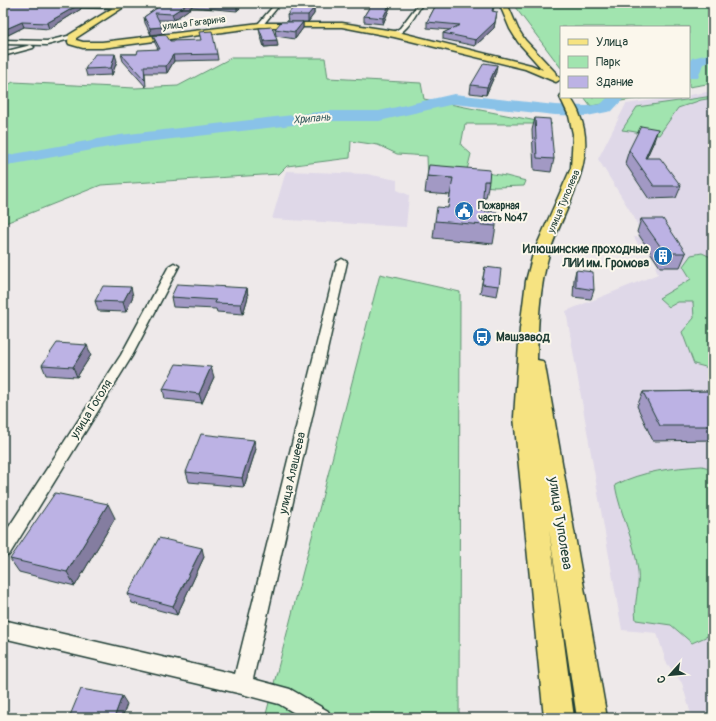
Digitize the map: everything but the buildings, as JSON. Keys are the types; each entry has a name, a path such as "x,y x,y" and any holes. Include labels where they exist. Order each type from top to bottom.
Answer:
{"main road":[{"path":"503,3 514,29 522,42 545,65 559,84"},
{"path":"72,37 123,5"},
{"name":"улица Гагарина","path":"72,37 72,42 77,44 96,45 260,25 342,25 394,34 528,67 559,84"},
{"path":"494,58 512,59 520,57 524,53 522,42"},
{"path":"528,67 520,61 535,59 545,65"},
{"name":"улица Туполева","path":"558,718 524,417 529,329 534,281 541,254 557,211 577,168 579,146 575,116 566,98"},
{"name":"улица Туполева","path":"529,329 592,718"}],"street":[{"path":"260,25 279,3"},
{"path":"394,34 402,29 421,3"},
{"path":"61,6 123,5"},
{"path":"3,54 72,37"},
{"path":"3,42 47,43"},
{"name":"улица Алашеева","path":"242,685 342,262"},
{"name":"улица Гоголя","path":"3,550 89,412 126,356 174,266"},
{"path":"3,629 284,696 321,718"}],"shaded area":[{"path":"713,91 713,718 692,718 682,683 666,662 657,633 622,630 566,311 658,274 655,266 659,266 647,246 639,246 634,237 639,237 637,232 640,232 634,217 598,159 626,104 668,98 690,98 690,95"},
{"path":"286,171 367,174 397,180 397,190 409,195 406,227 272,219"}],"green space":[{"path":"512,3 713,3 713,83 690,87 690,26 560,26 560,67"},
{"path":"231,58 325,58 328,78 421,83 424,99 552,124 465,124 461,145 471,154 467,170 506,176 526,181 524,186 495,187 428,182 427,156 397,154 378,145 351,141 350,158 287,166 279,174 101,185 3,224 3,88 13,82 135,88 178,86"},
{"path":"713,96 713,98 701,100 678,108 659,135 622,130 637,107"},
{"path":"585,98 639,98 591,106"},
{"path":"702,253 713,258 713,369 694,364 682,332 694,318 693,302 678,302 669,307 659,298 691,279 683,266 691,255"},
{"path":"380,274 460,292 459,718 265,718"},
{"path":"702,466 713,469 713,635 692,643 671,625 636,620 635,608 638,571 634,549 617,496 615,485 647,473"}],"waterway":[{"name":"Хрипань","path":"690,74 693,75 697,61 713,57"},
{"name":"Хрипань","path":"3,161 120,140 328,116 379,116 454,99 555,110 587,111 606,108 616,98"}],"place":[{"name":"Пожарная часть №47","path":"464,211"},
{"name":"Илюшинские проходные ЛИИ им. Громова","path":"663,256"},
{"name":"Машзавод","path":"482,337"}]}
